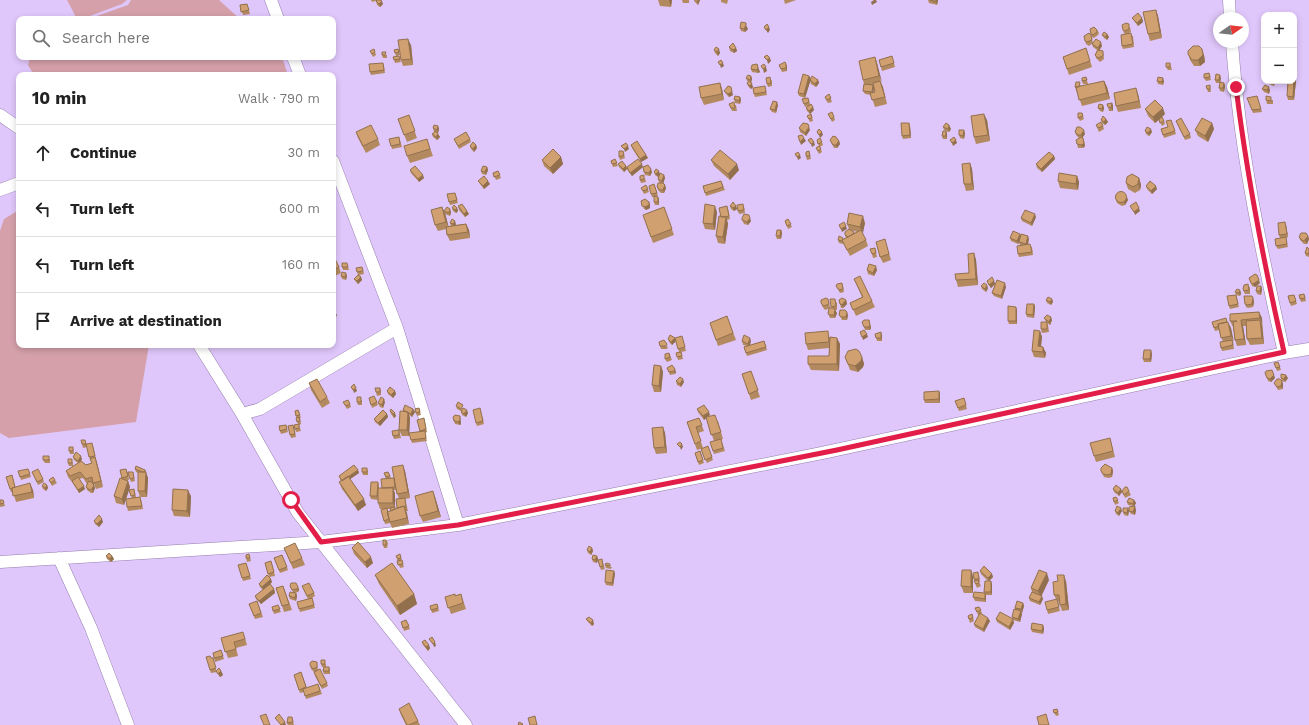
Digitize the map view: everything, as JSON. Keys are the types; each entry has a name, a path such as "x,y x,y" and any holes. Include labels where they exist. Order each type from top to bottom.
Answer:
{"street":[{"path":"271,0 277,16"},
{"path":"1228,0 1229,12"},
{"path":"1232,48 1234,73 1245,158 1261,250 1284,352"},
{"path":"294,60 299,72"},
{"path":"0,115 16,126"},
{"path":"336,170 397,328 458,525"},
{"path":"0,190 16,184"},
{"path":"242,414 260,409 397,328"},
{"path":"201,348 242,414 298,512 466,725"},
{"path":"0,562 321,542 458,525 829,452 1284,352 1309,349"},
{"path":"59,558 91,628 128,725"}],"shaded area":[{"path":"67,0 127,0 122,4 90,16 75,16"},
{"path":"131,0 219,0 237,16 97,16 128,5"},
{"path":"29,60 283,60 287,72 32,72 28,65"},
{"path":"16,212 16,348 148,348 136,422 9,438 0,433 0,231 4,219"}],"building":[{"path":"376,1 382,1 379,4"},
{"path":"247,4 249,10 241,12 240,5"},
{"path":"1156,10 1160,32 1148,34 1143,12"},
{"path":"1138,13 1142,18 1137,23 1132,18"},
{"path":"741,22 746,23 744,29 740,28"},
{"path":"1126,23 1129,24 1129,29 1125,31 1123,30 1122,25"},
{"path":"767,24 769,27 766,30 764,27"},
{"path":"1094,27 1097,32 1093,35 1091,34 1090,29"},
{"path":"1104,32 1107,34 1106,37 1102,35"},
{"path":"1089,33 1092,40 1087,42 1085,41 1084,36"},
{"path":"1131,33 1133,44 1122,46 1121,35"},
{"path":"408,39 411,59 401,60 398,40"},
{"path":"1096,39 1101,42 1098,48 1092,44"},
{"path":"733,43 736,48 733,50 729,47"},
{"path":"1193,46 1199,46 1202,49 1203,55 1198,60 1192,60 1188,54 1188,51"},
{"path":"716,47 719,49 717,52 714,50"},
{"path":"1086,48 1090,61 1067,69 1063,57"},
{"path":"374,49 375,52 372,54 370,51"},
{"path":"398,49 399,52 395,53 394,50"},
{"path":"1098,50 1103,51 1103,56 1098,58 1095,55"},
{"path":"382,52 386,52 385,55 382,55"},
{"path":"767,55 770,58 767,60 764,57"},
{"path":"399,56 400,59 394,60 393,57"},
{"path":"892,56 894,63 881,67 879,60"},
{"path":"875,57 879,76 863,80 859,61"},
{"path":"721,60 723,63 720,65 718,62"},
{"path":"785,62 786,68 781,69 779,65"},
{"path":"383,63 384,70 370,72 369,64"},
{"path":"1166,63 1170,63 1170,67 1166,67"},
{"path":"757,64 757,70 751,69 752,65"},
{"path":"764,64 766,67 763,69 761,66"},
{"path":"1209,73 1210,77 1204,78 1204,74"},
{"path":"803,74 809,76 804,94 798,93"},
{"path":"1216,74 1220,75 1219,80 1215,80"},
{"path":"748,75 751,76 750,80 746,78"},
{"path":"812,76 818,80 815,84 810,80"},
{"path":"770,77 771,83 767,84 766,78"},
{"path":"1086,77 1087,80 1082,81 1082,78"},
{"path":"1158,77 1163,78 1162,82 1157,81"},
{"path":"750,81 752,84 749,86 747,83"},
{"path":"880,81 885,97 872,100 870,93 875,92 873,83"},
{"path":"1104,81 1107,93 1079,100 1076,87"},
{"path":"1076,82 1080,82 1079,87 1075,87"},
{"path":"1220,82 1224,83 1223,88 1219,88"},
{"path":"720,83 722,94 701,98 699,87"},
{"path":"864,84 873,85 872,92 863,91"},
{"path":"1288,84 1294,84 1293,97 1287,96"},
{"path":"1210,85 1210,89 1207,89 1206,86"},
{"path":"1265,85 1269,87 1267,90 1262,89"},
{"path":"728,86 731,87 732,92 728,94 724,91"},
{"path":"765,86 766,92 754,94 753,88"},
{"path":"1136,88 1139,101 1116,106 1114,93"},
{"path":"829,94 831,98 827,100 825,97"},
{"path":"735,96 740,97 739,101 734,99"},
{"path":"1257,96 1261,109 1252,110 1247,98"},
{"path":"1266,96 1271,97 1271,101 1266,100"},
{"path":"808,98 809,102 804,104 802,99"},
{"path":"1155,100 1163,108 1153,117 1145,109"},
{"path":"773,101 777,102 775,110 770,109"},
{"path":"734,102 735,108 731,108 729,104"},
{"path":"1112,103 1111,108 1108,107 1107,104"},
{"path":"811,104 813,107 809,111 806,108"},
{"path":"1099,104 1103,105 1102,109 1098,108"},
{"path":"832,112 834,117 831,119 828,114"},
{"path":"1078,113 1082,113 1083,116 1078,118"},
{"path":"811,114 812,118 809,119 807,116"},
{"path":"984,114 988,135 974,137 971,116"},
{"path":"409,115 415,131 404,135 398,119"},
{"path":"1103,116 1106,119 1104,122 1101,120"},
{"path":"1162,117 1164,121 1160,123 1159,119"},
{"path":"1181,118 1190,134 1184,137 1176,121"},
{"path":"1202,118 1212,123 1205,136 1195,130"},
{"path":"1171,120 1175,131 1163,135 1161,129 1168,127 1166,121"},
{"path":"1101,122 1103,126 1098,128 1096,125"},
{"path":"803,123 808,124 809,127 805,133 799,128"},
{"path":"901,123 909,123 910,135 902,136"},
{"path":"946,123 949,125 948,129 943,127"},
{"path":"371,125 378,139 363,146 356,132"},
{"path":"434,125 438,126 437,130 433,128"},
{"path":"1077,127 1084,130 1081,135 1078,135 1075,132"},
{"path":"1147,127 1151,129 1148,133 1145,131"},
{"path":"819,129 822,132 819,135 817,132"},
{"path":"959,130 964,130 963,136 959,135"},
{"path":"436,131 438,134 436,137 432,134"},
{"path":"943,131 946,131 946,136 942,136"},
{"path":"466,132 470,139 458,146 454,139"},
{"path":"802,135 804,138 800,142 798,136"},
{"path":"833,136 839,141 836,145 833,145 830,140"},
{"path":"399,137 400,144 391,146 389,139"},
{"path":"954,137 956,140 952,143 950,140"},
{"path":"1081,137 1083,138 1084,143 1082,145 1077,144 1076,140"},
{"path":"811,138 814,142 811,144 808,140"},
{"path":"820,138 822,142 818,144 817,140"},
{"path":"427,139 430,149 407,156 404,146"},
{"path":"637,141 646,155 640,159 631,145"},
{"path":"473,142 476,145 473,149 470,146"},
{"path":"626,143 628,146 624,149 621,146"},
{"path":"819,146 821,149 818,151 816,148"},
{"path":"553,149 561,157 550,168 542,160"},
{"path":"720,150 737,164 728,174 711,160"},
{"path":"619,151 623,151 624,155 619,157"},
{"path":"809,151 810,156 806,156 806,152"},
{"path":"798,152 800,155 797,157 795,154"},
{"path":"1049,152 1054,156 1041,169 1036,164"},
{"path":"615,159 617,163 612,164 611,161"},
{"path":"638,159 642,164 630,173 627,167"},
{"path":"622,161 626,166 623,169 618,164"},
{"path":"970,163 972,184 964,184 962,164"},
{"path":"648,165 651,169 649,173 644,172 643,167"},
{"path":"415,166 423,175 418,179 410,170"},
{"path":"483,166 487,167 485,172 481,171"},
{"path":"656,169 659,171 656,174 654,172"},
{"path":"498,171 500,175 494,177 493,173"},
{"path":"660,173 664,175 662,181 658,179"},
{"path":"1059,173 1077,176 1076,184 1058,181"},
{"path":"1132,174 1139,178 1138,184 1133,187 1126,183 1127,177"},
{"path":"644,175 644,179 640,180 640,176"},
{"path":"484,176 488,181 483,186 478,181"},
{"path":"721,181 723,187 705,193 703,186"},
{"path":"1150,181 1156,186 1151,191 1146,186"},
{"path":"658,183 663,183 665,185 663,190 660,190 657,187"},
{"path":"654,184 657,193 651,194 649,186"},
{"path":"646,185 648,189 643,191 641,188"},
{"path":"1121,191 1125,193 1127,197 1125,201 1121,203 1117,201 1115,197 1117,193"},
{"path":"455,193 457,200 449,202 447,194"},
{"path":"654,196 658,197 658,202 654,202"},
{"path":"645,199 649,202 649,205 645,207 642,206 641,201"},
{"path":"733,202 736,206 733,208 730,206"},
{"path":"1136,202 1139,208 1134,212 1130,206"},
{"path":"462,204 467,211 464,214 458,206"},
{"path":"705,204 715,206 713,224 703,223"},
{"path":"743,204 744,210 738,211 737,205"},
{"path":"454,205 457,208 455,210 452,208"},
{"path":"727,206 729,216 721,217 719,208"},
{"path":"442,207 446,222 435,225 431,210"},
{"path":"447,207 450,209 449,213 444,211"},
{"path":"664,207 672,229 651,237 643,215"},
{"path":"1025,210 1035,214 1031,223 1021,218"},
{"path":"849,213 863,216 860,227 847,224"},
{"path":"744,214 749,215 750,218 747,222 742,220"},
{"path":"719,216 726,217 723,237 716,236"},
{"path":"452,219 455,221 453,224 450,223"},
{"path":"788,219 791,224 787,226 785,221"},
{"path":"844,222 846,226 841,229 839,225"},
{"path":"1285,222 1287,234 1279,235 1278,223"},
{"path":"466,224 468,232 447,235 446,227"},
{"path":"849,229 854,232 848,237 845,235 845,232"},
{"path":"777,230 781,230 780,236 776,236"},
{"path":"861,230 866,240 847,250 842,240"},
{"path":"1013,231 1020,234 1017,241 1010,238"},
{"path":"1301,233 1306,233 1308,236 1303,241 1299,237"},
{"path":"1021,234 1028,236 1026,244 1019,242"},
{"path":"839,236 843,238 842,241 838,240"},
{"path":"1286,237 1287,244 1276,246 1275,239"},
{"path":"885,239 889,254 880,257 876,242"},
{"path":"1030,244 1032,252 1018,254 1017,246"},
{"path":"1307,247 1309,249 1309,254 1305,253"},
{"path":"875,248 876,253 872,254 870,249"},
{"path":"974,253 976,279 956,280 955,274 969,273 968,254"},
{"path":"336,261 339,267 336,268"},
{"path":"342,263 347,263 348,267 342,267"},
{"path":"869,264 876,266 873,273 867,270"},
{"path":"362,267 363,271 357,272 356,268"},
{"path":"342,272 346,273 345,277 341,276"},
{"path":"1255,274 1259,280 1253,284 1249,278"},
{"path":"358,275 361,277 357,281 354,279"},
{"path":"860,276 872,301 853,310 850,303 863,297 854,279"},
{"path":"992,277 994,281 989,285 987,281"},
{"path":"997,280 1005,283 1001,296 992,293"},
{"path":"842,283 843,289 839,290 836,286 837,284"},
{"path":"984,283 987,285 985,289 981,286"},
{"path":"1248,284 1249,290 1244,291 1244,285"},
{"path":"1257,286 1261,286 1260,291 1256,291"},
{"path":"1237,289 1240,290 1239,293 1235,292"},
{"path":"1304,294 1305,298 1300,299 1299,295"},
{"path":"1236,295 1238,304 1229,306 1227,296"},
{"path":"1294,295 1296,301 1290,303 1288,296"},
{"path":"1244,296 1252,296 1252,304 1245,304"},
{"path":"1048,297 1052,299 1050,302 1046,300"},
{"path":"826,298 828,299 829,304 824,306 821,303 821,300"},
{"path":"842,298 846,300 842,305 840,304 839,300"},
{"path":"830,299 835,299 836,306 831,307"},
{"path":"1027,304 1034,304 1033,315 1026,314"},
{"path":"1008,306 1016,307 1016,321 1008,321"},
{"path":"829,308 834,308 834,315 829,315"},
{"path":"840,310 845,310 847,312 846,317 841,317 839,315"},
{"path":"1259,312 1260,318 1241,320 1244,339 1235,340 1233,322 1237,321 1230,321 1230,314"},
{"path":"1047,315 1051,317 1049,322 1044,318"},
{"path":"727,316 733,333 716,340 710,323"},
{"path":"1226,318 1227,322 1218,324 1219,326 1214,328 1212,322"},
{"path":"864,320 869,320 869,327 864,327 862,322"},
{"path":"1260,320 1262,338 1247,339 1246,321"},
{"path":"1041,322 1047,322 1047,329 1041,329"},
{"path":"1228,322 1231,336 1221,338 1218,324"},
{"path":"864,330 867,334 862,337 860,332"},
{"path":"1034,330 1040,331 1038,346 1043,347 1043,352 1032,351"},
{"path":"828,331 829,342 806,344 805,333"},
{"path":"881,332 881,338 876,338 875,334"},
{"path":"670,335 675,338 671,342 668,339"},
{"path":"744,335 750,338 748,344 742,341"},
{"path":"682,336 685,347 678,349 675,338"},
{"path":"830,337 837,338 837,364 808,364 808,356 829,356"},
{"path":"664,340 667,344 666,346 660,346 659,342"},
{"path":"1232,340 1233,345 1221,348 1220,342"},
{"path":"764,341 766,347 746,353 744,347"},
{"path":"856,349 862,357 861,361 855,366 848,364 845,357 848,351"},
{"path":"1144,350 1151,350 1150,359 1143,359"},
{"path":"681,352 682,356 677,357 676,353"},
{"path":"669,353 670,357 665,359 665,354"},
{"path":"1278,362 1280,367 1276,368 1274,363"},
{"path":"654,365 661,366 659,386 652,385"},
{"path":"672,365 675,369 674,371 669,372 667,368"},
{"path":"1272,370 1274,375 1270,379 1267,378 1265,373 1266,371"},
{"path":"751,371 758,390 749,394 742,374"},
{"path":"1281,374 1286,375 1284,379 1281,378"},
{"path":"680,377 683,379 680,384 676,381"},
{"path":"317,379 327,397 320,402 309,383"},
{"path":"1277,379 1282,381 1281,386 1277,387 1274,383"},
{"path":"354,384 356,388 353,390 351,387"},
{"path":"390,387 395,391 391,395 387,391"},
{"path":"375,388 380,388 380,392 376,392"},
{"path":"939,391 939,399 924,400 924,392"},
{"path":"374,396 377,402 371,405 369,398"},
{"path":"357,397 361,397 361,402 357,402"},
{"path":"381,397 384,399 382,405 378,403"},
{"path":"964,398 966,405 958,408 955,401"},
{"path":"348,400 350,404 346,406 343,402"},
{"path":"458,402 463,405 461,409 456,406"},
{"path":"405,405 413,409 411,414 403,410"},
{"path":"704,405 709,412 703,416 697,409"},
{"path":"419,408 420,412 416,413 415,409"},
{"path":"463,408 467,410 464,414 461,412"},
{"path":"480,408 483,421 476,423 473,410"},
{"path":"391,409 395,413 393,414 390,411"},
{"path":"298,410 300,415 296,416 295,411"},
{"path":"383,410 387,414 378,423 374,419"},
{"path":"400,411 408,412 407,430 399,430"},
{"path":"455,415 460,416 460,420 458,422 454,421 453,417"},
{"path":"715,415 721,432 711,435 706,417"},
{"path":"299,417 300,421 297,422 296,418"},
{"path":"424,418 426,429 420,431 417,420"},
{"path":"699,418 702,425 696,427 701,441 695,444 687,422"},
{"path":"299,424 299,428 295,429 294,425"},
{"path":"286,425 287,429 280,431 279,426"},
{"path":"293,425 295,434 290,435 288,426"},
{"path":"663,427 665,447 654,448 652,428"},
{"path":"399,430 399,435 393,436 392,431"},
{"path":"425,431 426,438 411,440 409,433"},
{"path":"1110,438 1113,451 1094,456 1090,443"},
{"path":"721,439 723,448 713,451 710,442"},
{"path":"81,440 85,440 86,444 82,444"},
{"path":"680,442 682,444 680,447 677,444"},
{"path":"92,443 95,456 89,457 86,444"},
{"path":"708,446 712,457 705,460 701,449"},
{"path":"69,447 73,447 73,451 69,451"},
{"path":"700,451 703,460 698,462 695,453"},
{"path":"76,452 81,456 78,461 73,457"},
{"path":"43,456 49,456 49,460 43,460"},
{"path":"95,457 101,481 93,483 92,477 86,479 80,472 70,476 66,471 81,461 86,465 92,463 90,459"},
{"path":"68,459 72,459 72,463 68,463"},
{"path":"1105,464 1112,468 1111,474 1103,474 1101,471 1101,468"},
{"path":"354,465 358,470 342,481 339,476"},
{"path":"403,465 408,492 397,494 392,467"},
{"path":"136,466 145,470 145,472 135,469"},
{"path":"362,468 367,468 367,472 362,472"},
{"path":"28,469 30,474 20,477 18,471"},
{"path":"38,469 43,479 37,482 32,472"},
{"path":"126,469 128,476 122,478 120,470"},
{"path":"128,472 133,472 134,478 130,479"},
{"path":"138,472 146,472 145,491 138,491"},
{"path":"388,472 390,476 386,477 384,473"},
{"path":"12,475 15,487 10,489 6,477"},
{"path":"348,476 364,499 355,505 339,482"},
{"path":"53,477 55,480 51,483 49,480"},
{"path":"78,477 84,486 78,490 72,481"},
{"path":"120,478 128,481 122,499 114,496"},
{"path":"394,478 395,487 382,488 381,479"},
{"path":"90,481 94,485 90,490 86,487"},
{"path":"371,482 378,482 377,496 370,496"},
{"path":"30,483 32,492 13,496 12,488"},
{"path":"44,483 47,485 45,488 42,486"},
{"path":"1116,485 1121,489 1118,493 1113,489"},
{"path":"1125,487 1127,487 1129,491 1124,495 1122,491"},
{"path":"378,488 393,488 393,503 378,503"},
{"path":"134,489 135,495 131,496 129,490"},
{"path":"173,489 188,490 187,511 172,510"},
{"path":"433,491 438,511 420,516 415,496"},
{"path":"140,497 142,506 127,507 126,499"},
{"path":"1116,497 1118,500 1114,502 1113,498"},
{"path":"405,498 406,507 405,508 404,506 397,508 396,499"},
{"path":"1129,498 1134,500 1133,504 1127,502"},
{"path":"0,500 3,500 4,503 0,504"},
{"path":"404,506 407,518 390,522 387,512"},
{"path":"1117,506 1121,508 1118,513 1115,511"},
{"path":"1135,506 1133,512 1129,511 1129,507"},
{"path":"395,507 395,509 391,511 390,508"},
{"path":"387,508 389,519 384,521 381,510"},
{"path":"1123,508 1128,508 1127,513 1123,512"},
{"path":"99,515 102,519 97,524 94,521"},
{"path":"383,540 386,540 386,545 383,545"},
{"path":"358,542 371,557 365,562 352,548"},
{"path":"295,543 302,558 291,563 284,548"},
{"path":"589,546 592,548 590,552 587,550"},
{"path":"109,553 112,556 110,559 106,556"},
{"path":"249,554 250,558 246,558 246,555"},
{"path":"400,554 401,558 398,559 396,556"},
{"path":"282,555 287,567 279,570 274,558"},
{"path":"593,555 597,556 595,560 592,559"},
{"path":"602,559 603,566 600,567 598,560"},
{"path":"402,560 403,564 398,565 397,561"},
{"path":"271,561 274,572 268,574 265,563"},
{"path":"246,563 250,576 242,578 238,565"},
{"path":"392,563 414,594 397,606 375,575"},
{"path":"984,566 992,574 988,578 980,571"},
{"path":"606,570 614,571 612,583 605,582"},
{"path":"962,570 971,570 971,587 961,586"},
{"path":"1039,570 1047,573 1038,591 1031,588"},
{"path":"978,572 979,579 974,579 973,573"},
{"path":"267,575 271,579 262,587 259,584"},
{"path":"1057,575 1064,575 1066,604 1060,605 1059,595 1054,595 1053,582 1058,581"},
{"path":"978,580 979,583 976,584 974,581"},
{"path":"985,581 991,581 991,592 984,592"},
{"path":"291,583 296,583 298,587 297,589 292,590 290,586"},
{"path":"309,583 314,593 307,596 302,586"},
{"path":"270,584 274,589 259,601 255,596"},
{"path":"283,586 289,604 282,606 276,588"},
{"path":"290,592 296,593 295,598 289,596"},
{"path":"974,592 985,593 985,599 973,597"},
{"path":"1032,592 1042,596 1039,602 1029,598"},
{"path":"455,594 455,596 461,594 463,603 448,608 445,597"},
{"path":"312,598 314,605 299,609 297,602"},
{"path":"1057,599 1059,607 1047,610 1045,602"},
{"path":"257,601 261,613 254,616 249,604"},
{"path":"1017,601 1023,603 1021,609 1015,608"},
{"path":"437,604 438,608 431,610 430,606"},
{"path":"278,605 280,609 273,611 272,607"},
{"path":"979,607 981,610 977,612 975,608"},
{"path":"1014,609 1021,611 1018,619 1012,617"},
{"path":"1000,612 1013,619 1009,627 996,619"},
{"path":"980,613 988,618 983,629 974,624"},
{"path":"972,614 973,618 969,619 968,616"},
{"path":"589,617 593,620 591,623 586,619"},
{"path":"406,620 409,626 403,628 401,622"},
{"path":"1032,623 1043,625 1042,631 1031,629"},
{"path":"243,632 245,639 234,642 236,649 225,652 221,638"},
{"path":"432,637 435,642 433,644 429,639"},
{"path":"425,640 429,645 426,647 422,642"},
{"path":"221,650 223,656 214,658 213,653"},
{"path":"210,656 213,658 216,668 210,670 206,657"},
{"path":"321,660 325,660 325,664 321,664"},
{"path":"312,661 317,662 317,667 313,669 310,665"},
{"path":"324,667 329,667 329,671 323,671"},
{"path":"219,668 221,671 218,674 216,671"},
{"path":"320,669 327,683 321,686 314,672"},
{"path":"301,672 306,687 299,690 294,675"},
{"path":"318,684 320,691 305,696 303,689"},
{"path":"409,703 418,721 407,725 399,709"},
{"path":"1057,709 1058,712 1054,713 1053,710"},
{"path":"266,714 270,725 264,725 260,716"},
{"path":"279,714 285,722 281,725 275,718"},
{"path":"1046,714 1049,725 1039,725 1037,717"},
{"path":"535,716 537,725 530,725 528,718"},
{"path":"288,717 292,717 293,722 287,723"}],"route":[{"path":"291,500 298,512 321,542 458,525 822,453 1284,352 1261,250 1245,158 1236,87"}]}
